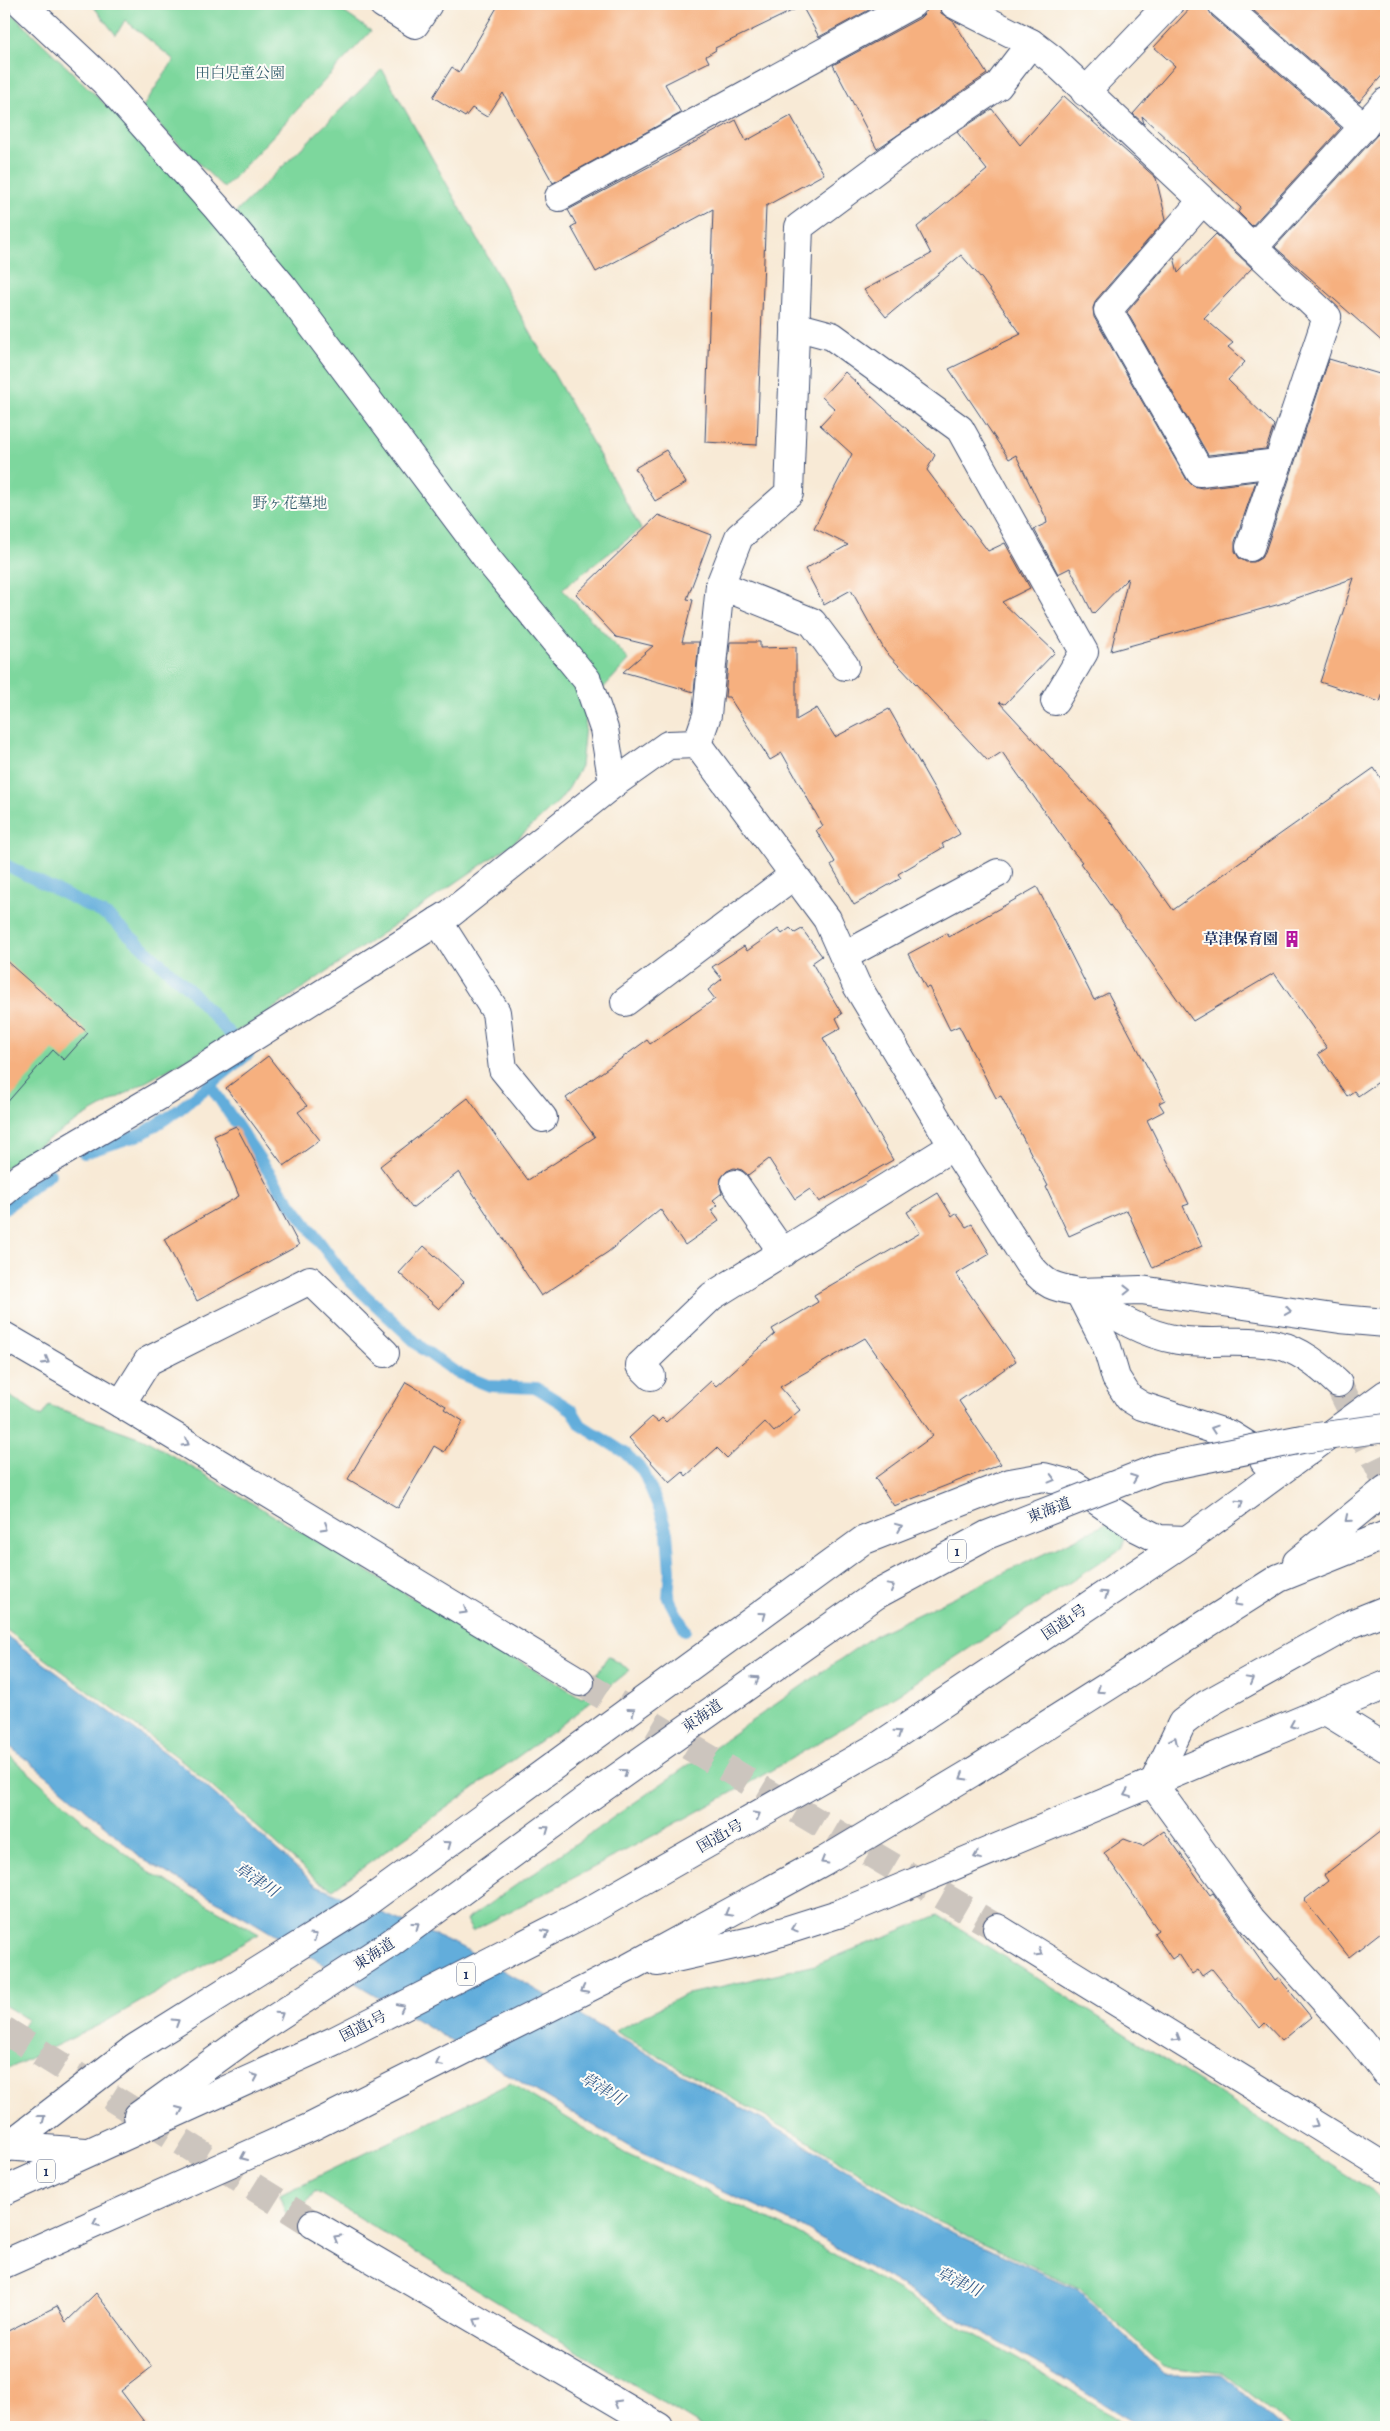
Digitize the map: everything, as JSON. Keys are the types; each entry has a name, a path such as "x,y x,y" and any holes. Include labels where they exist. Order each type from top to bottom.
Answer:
{"main road":[{"path":"22,4 104,81 217,208 284,288 489,561 587,680 604,729 612,784"},
{"path":"383,4 415,24 428,4"},
{"path":"559,197 912,4"},
{"path":"954,4 1031,43 1052,59 1327,317 1250,547"},
{"path":"1085,92 1169,4"},
{"path":"1222,4 1364,127"},
{"path":"697,744 707,714 720,584 739,537 789,493 799,227 905,148 998,86 1031,43"},
{"path":"1253,248 1386,102"},
{"path":"1202,201 1108,310 1200,472 1278,462"},
{"path":"795,326 832,336 960,429 1084,652 1056,701"},
{"path":"720,584 812,622 845,666"},
{"path":"4,1192 22,1176 167,1091 438,921 612,784 668,745 697,744"},
{"path":"697,744 827,918 856,984 953,1146 1030,1266 1043,1281 1059,1288 1079,1292 1141,1290 1340,1319 1386,1323"},
{"path":"844,956 998,873"},
{"path":"625,1002 794,875"},
{"path":"438,921 496,1012 503,1069 543,1118"},
{"path":"651,1376 640,1365 712,1296 953,1146"},
{"path":"734,1184 783,1253"},
{"path":"121,1404 148,1362 310,1280 385,1353"},
{"path":"1079,1292 1135,1328 1179,1340 1278,1345 1303,1356 1324,1370 1338,1383"},
{"path":"1079,1292 1107,1347 1116,1378 1129,1398 1142,1406 1231,1435 1263,1455 1268,1483"},
{"path":"4,1336 121,1404 580,1682"},
{"name":"国道1号","path":"4,2191 334,2041 590,1911 882,1744 1187,1540 1268,1483 1386,1394"},
{"name":"東海道","path":"88,2152 260,2028 391,1943 664,1744 876,1595 987,1535 1158,1468 1302,1439 1386,1428"},
{"path":"5,2147 134,2048 359,1908 579,1750 862,1542 1010,1483 1044,1477 1074,1485 1137,1528 1159,1539 1187,1540"},
{"path":"4,2264 289,2137 628,1968 786,1882 971,1773 1279,1578 1386,1489"},
{"path":"1279,1578 1386,1536"},
{"path":"1152,1784 1182,1723 1207,1704 1351,1624 1386,1610"},
{"path":"628,1968 756,1940 841,1913 1386,1685"},
{"path":"1326,1711 1386,1748"},
{"path":"1152,1784 1251,1919 1360,2040 1386,2073"},
{"path":"997,1928 1386,2168"},
{"path":"5,2147 88,2152"},
{"path":"313,2224 659,2427"}],"green space":[{"name":"田白児童公園","path":"95,4 332,4 371,31 224,188 142,108 174,60 125,20 116,35 93,6"},
{"name":"野ヶ花墓地","path":"4,6 226,222 382,69 641,529 562,589 629,660 587,706 581,766 569,788 559,801 512,844 255,1021 85,1116 12,1162 4,1170"},
{"path":"4,1392 41,1417 49,1405 144,1439 582,1698 608,1656 630,1670 555,1730 333,1889 318,1881 184,1762 4,1628"},
{"path":"1108,1523 1125,1538 1122,1548 948,1662 860,1718 733,1792 472,1931 466,1920 875,1635"},
{"path":"4,1751 83,1820 148,1871 259,1934 103,2023 4,2071 4,2055 27,2019 4,2005"},
{"path":"938,1915 1386,2200 1386,2427 1292,2427 1224,2373 1164,2367 1079,2288 936,2221 809,2142 615,2031 684,1995 815,1965"},
{"path":"510,2083 626,2154 796,2232 1038,2371 1129,2427 702,2427 315,2191 291,2224 280,2195"}],"water":[{"name":"草津川","path":"4,1634 182,1765 316,1885 462,1947 806,2145 934,2224 1077,2289 1165,2375 1223,2375 1282,2427 1141,2427 1045,2368 923,2299 802,2227 633,2149 248,1919 144,1860 51,1779 4,1742"}],"building":[{"path":"499,4 880,4 819,37 802,6 715,48 716,50 706,56 709,62 665,84 681,113 553,183 503,93 487,117 472,108 465,117 433,97 452,67 459,72"},
{"path":"928,4 939,4 941,13 954,22 987,74 877,149 833,65 920,18 926,12"},
{"path":"1194,4 1207,4 1212,16 1341,128 1252,226 1238,212 1241,208 1142,116 1144,124 1133,114 1175,66 1154,47"},
{"path":"1246,4 1386,4 1386,71 1359,102"},
{"path":"1064,96 1156,178 1166,219 1096,300 1093,308 1094,317 1187,480 1193,486 1202,488 1256,481 1235,542 1235,551 1239,558 1246,562 1254,562 1261,558 1265,552 1329,359 1386,376 1386,684 1380,702 1320,682 1354,578 1280,604 1111,651 1128,578 1093,614 1070,568 1058,574 1034,529 1047,523 1046,518 1016,455 1009,459 949,369 1021,334 982,279 961,255 886,317 864,290 931,254 917,227 987,170 957,132 992,109 1020,145"},
{"path":"791,116 824,174 766,206 757,445 705,442 713,209 596,272 571,227 576,224 568,210 736,120 746,141"},
{"path":"1378,134 1386,142 1386,345 1275,247"},
{"path":"1216,234 1252,268 1204,318 1233,343 1228,347 1245,362 1228,380 1274,425 1266,449 1208,455 1127,312 1174,257 1178,273"},
{"path":"845,372 935,455 927,470 988,551 1005,543 1030,588 1002,602 1055,652 1005,704 999,702 1111,823 1173,910 1374,768 1386,786 1386,1077 1358,1096 1354,1091 1347,1096 1318,1054 1327,1048 1274,973 1193,1021 1080,863 1082,862 1002,752 988,761 885,651 851,590 824,605 805,569 848,545 814,528 852,454 820,425 835,409 822,397"},
{"path":"666,450 686,483 655,501 635,468"},
{"path":"658,515 711,535 687,599 693,600 682,642 699,642 694,692 623,672 653,646 616,637 576,594"},
{"path":"730,642 760,642 760,648 796,647 796,720 817,708 835,737 889,709 960,834 942,844 944,847 898,874 901,878 854,905 831,865 835,862 816,830 823,826 782,753 770,760 729,697 725,697"},
{"path":"1037,887 1094,1000 1108,993 1165,1100 1159,1103 1164,1111 1147,1120 1189,1204 1183,1206 1202,1246 1153,1268 1127,1210 1069,1236 1046,1187 1048,1186 1001,1096 996,1098 959,1026 950,1030 929,987 926,988 908,954 947,933 949,937"},
{"path":"790,928 795,933 802,929 822,956 812,963 842,1014 836,1018 841,1028 823,1038 893,1160 819,1202 810,1189 795,1199 769,1159 748,1175 742,1170 734,1168 727,1171 721,1178 720,1186 722,1193 713,1200 718,1205 711,1210 719,1221 685,1245 660,1209 608,1252 541,1296 459,1172 412,1208 380,1166 468,1098 528,1180 595,1137 566,1098 647,1040 650,1044 715,999 708,990 722,979 712,967 744,946 747,951 778,929 782,934"},
{"path":"4,959 88,1033 64,1060 53,1050 4,1106"},
{"path":"268,1056 307,1106 298,1112 320,1140 284,1166 226,1088"},
{"path":"236,1126 299,1245 197,1301 164,1239 239,1196 214,1136"},
{"path":"938,1193 952,1216 956,1213 966,1227 972,1224 990,1254 956,1274 1016,1361 959,1401 1001,1464 894,1506 875,1478 933,1436 865,1338 780,1387 800,1410 774,1432 765,1422 727,1458 717,1448 686,1476 683,1472 670,1483 629,1438 652,1417 658,1422 662,1418 666,1422 711,1381 716,1386 775,1334 772,1329 818,1302 814,1295 920,1233 907,1212"},
{"path":"424,1246 464,1282 439,1309 399,1273"},
{"path":"406,1382 446,1406 444,1409 463,1421 444,1452 434,1446 398,1508 348,1479"},
{"path":"1386,1827 1386,1928 1349,1957 1304,1900 1328,1881 1324,1875"},
{"path":"1164,1831 1210,1895 1213,1893 1275,1981 1279,1978 1311,2017 1282,2041 1265,2023 1260,2028 1212,1969 1202,1976 1198,1970 1192,1974 1179,1954 1172,1959 1154,1933 1158,1930 1104,1853 1124,1839 1143,1846"},
{"path":"96,2293 152,2367 121,2391 148,2427 4,2427 4,2333 57,2306 66,2322"}],"waterway":[{"path":"4,864 108,916 188,988 248,1054 176,1112 142,1134 84,1153"},
{"path":"210,1085 280,1189 339,1268 351,1282 424,1350 455,1372 490,1386 537,1388 572,1410 581,1425 625,1453 643,1471 660,1510 667,1533 670,1571 668,1598 685,1630"},
{"path":"4,1209 50,1174"}],"tunnel":[{"path":"1338,1383 1386,1481"},
{"path":"580,1682 997,1928"},
{"path":"4,2030 313,2224"}],"place":[{"name":"草津保育園","path":"1292,939"}]}
